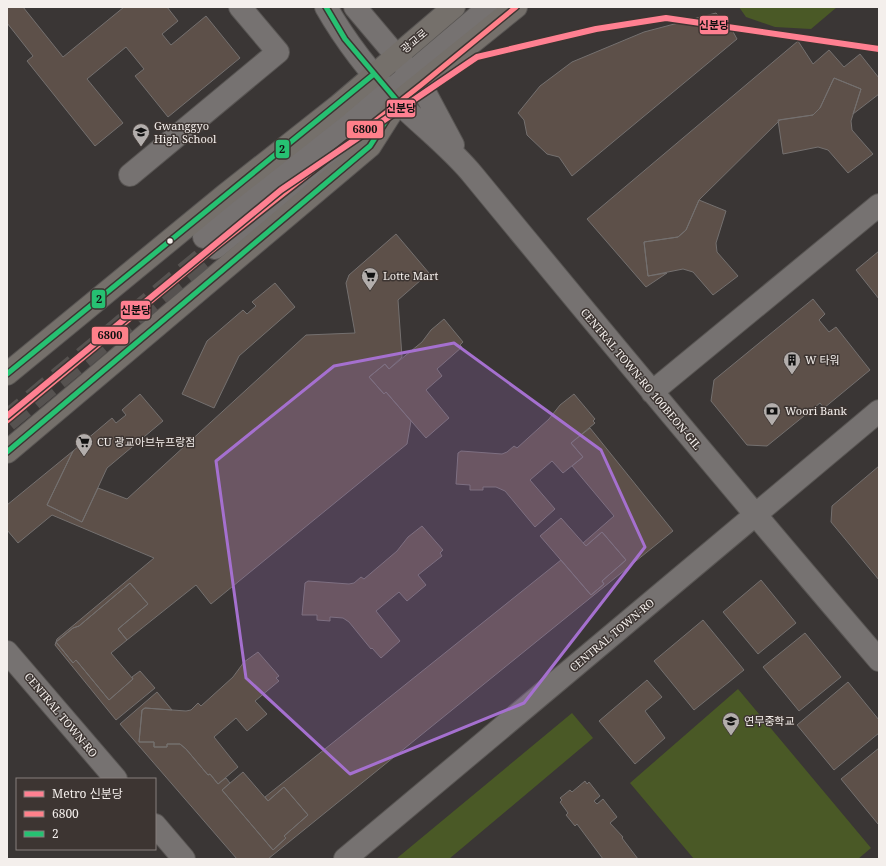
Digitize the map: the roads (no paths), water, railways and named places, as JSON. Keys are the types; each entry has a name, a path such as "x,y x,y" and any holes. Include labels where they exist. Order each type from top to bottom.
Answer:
{"main road":[{"name":"광교로","path":"7,374 454,7"},
{"path":"7,452 370,146 394,97 416,79 516,7"}],"street":[{"path":"130,175 278,52 240,7"},
{"name":"CENTRAL TOWN-RO 100BEON-GIL","path":"326,7 345,39 374,74 394,97 462,162 754,515 879,660"},
{"path":"355,7 416,79 462,162"},
{"path":"416,79 489,7"},
{"path":"209,242 394,97"},
{"path":"652,392 879,205"},
{"name":"CENTRAL TOWN-RO","path":"346,859 879,411"},
{"name":"CENTRAL TOWN-RO","path":"7,652 115,778"},
{"path":"156,826 184,859"}],"tunnel":[{"path":"7,421 215,248"}],"metro line":[{"name":"신분당","path":"7,416 281,190 477,57 596,29 666,18 879,49"}],"place":[{"name":"Gwanggyo High School","path":"141,147"},
{"name":"Lotte Mart","path":"370,291"},
{"name":"W 타워","path":"792,375"},
{"name":"Woori Bank","path":"772,426"},
{"name":"CU 광교아브뉴프랑점","path":"84,457"},
{"name":"연무중학교","path":"731,736"}]}
